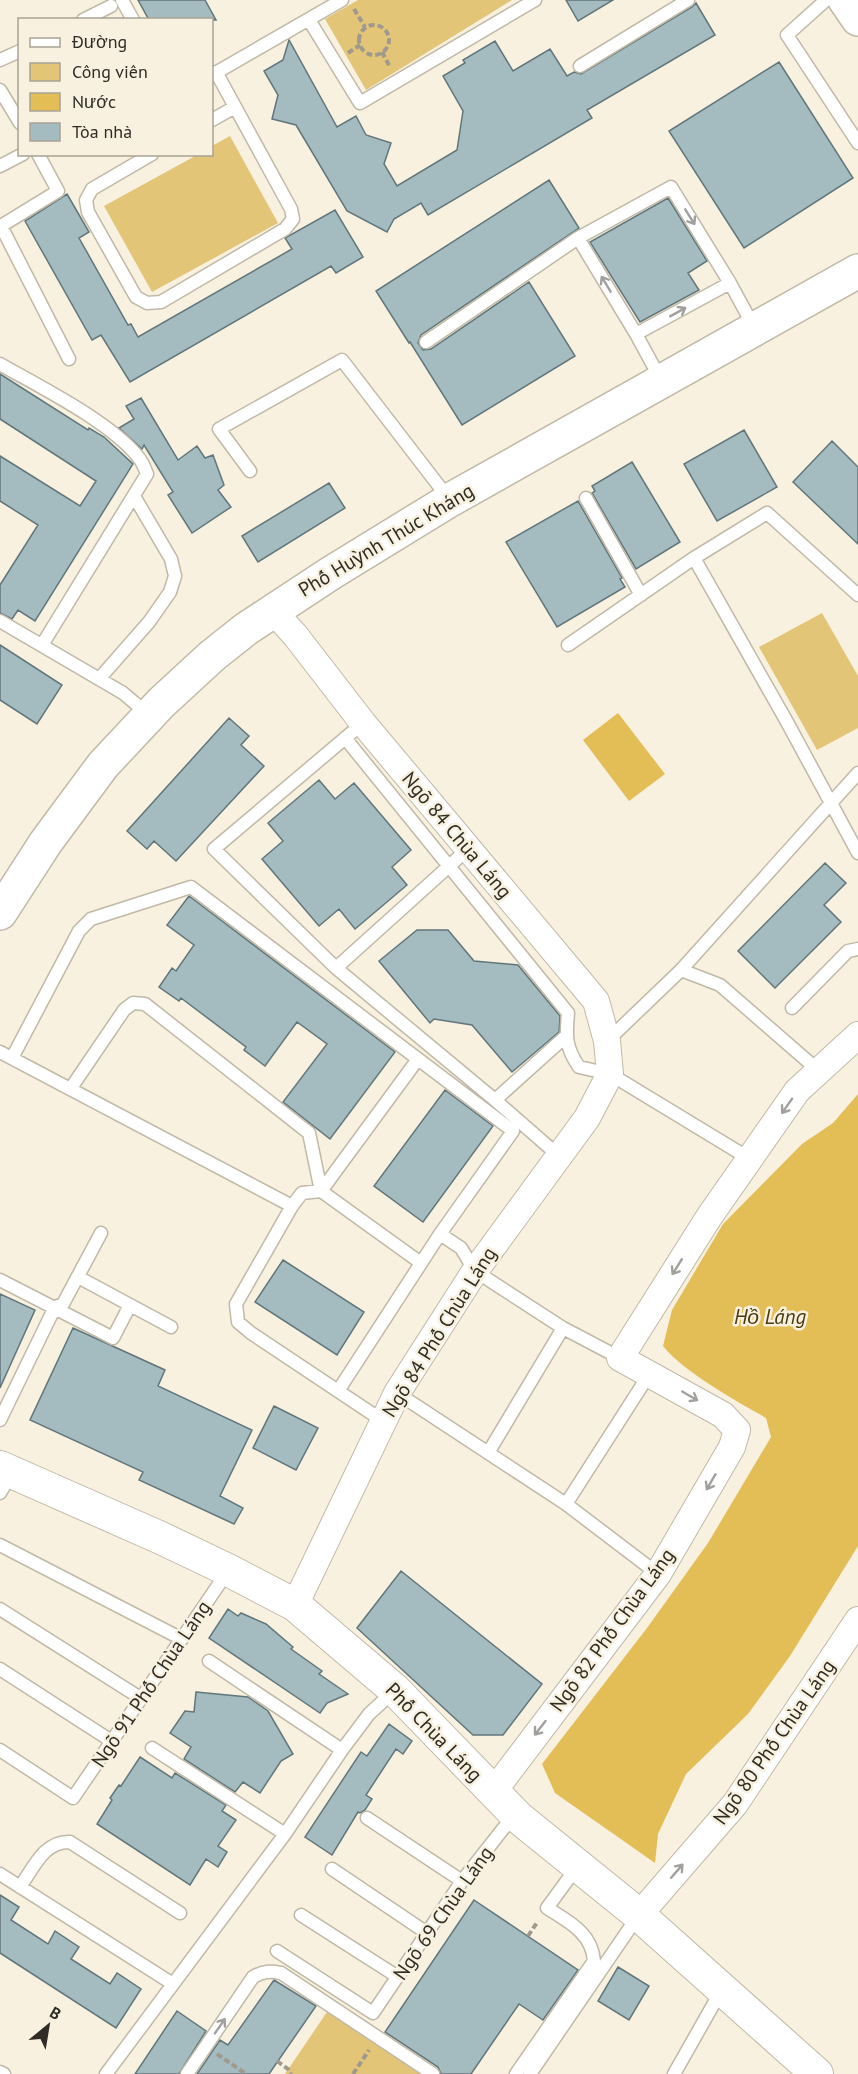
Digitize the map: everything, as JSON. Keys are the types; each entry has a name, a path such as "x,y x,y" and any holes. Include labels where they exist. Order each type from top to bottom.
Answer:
{"main road":[{"path":"845,0 858,19"},
{"name":"Phố Huỳnh Thúc Kháng","path":"0,912 102,765 212,656 273,611 450,500 858,271"}],"street":[{"name":"Ngõ 84 Chùa Láng","path":"273,611 295,635 354,731 459,857 596,1001 607,1041 610,1074"},
{"path":"650,1373 620,1358 709,1217 798,1091 858,1035"},
{"name":"Ngõ 84 Phố Chùa Láng","path":"294,1605 397,1393 475,1271 587,1118 610,1074"},
{"name":"Ngõ 82 Phố Chùa Láng","path":"493,1792 658,1574 732,1447 737,1430 723,1415 650,1373"},
{"name":"Phố Chùa Láng","path":"4,1477 228,1570 294,1605 394,1690 515,1814 639,1915 817,2074"},
{"name":"Ngõ 80 Phố Chùa Láng","path":"639,1915 735,1804 858,1620"}],"lane":[{"path":"123,0 132,18"},
{"path":"309,20 360,104 535,0"},
{"path":"580,66 688,0"},
{"path":"826,0 787,36 858,143"},
{"path":"149,156 92,189 86,200 88,212 136,297 147,303 161,302 285,229 293,219 291,209 214,74 309,20 347,3"},
{"path":"88,18 111,6"},
{"path":"0,60 18,52"},
{"path":"0,90 18,120"},
{"path":"213,119 234,107"},
{"path":"0,166 19,156"},
{"path":"39,156 58,191 1,226 69,359"},
{"path":"426,342 578,238 671,187 730,283 755,329"},
{"path":"578,238 662,381"},
{"path":"636,334 730,283"},
{"path":"250,471 219,429 342,360 450,500"},
{"path":"0,364 98,422 132,450 147,474 42,645"},
{"path":"99,679 149,622 170,592 175,576 171,559 134,496"},
{"path":"586,498 641,595"},
{"path":"568,645 694,558 767,513 858,595"},
{"path":"694,558 858,853"},
{"path":"0,621 123,693 150,715"},
{"path":"354,731 214,849 336,968 559,1156"},
{"path":"607,1041 681,970 858,774"},
{"path":"336,968 459,857 568,1013 565,1037 579,1067 610,1074 750,1159"},
{"path":"12,1058 79,932 90,919 191,887 513,1131 440,1234 338,1390"},
{"path":"792,1008 848,951 858,949"},
{"path":"681,970 720,985 819,1071"},
{"path":"71,1088 124,1010 134,1004 144,1004 309,1133 321,1191"},
{"path":"495,1100 565,1037"},
{"path":"0,1052 292,1206"},
{"path":"321,1191 418,1059"},
{"path":"383,1421 251,1333 238,1322 236,1304 292,1206 302,1193 321,1191 421,1263"},
{"path":"0,1420 55,1307 63,1304 101,1233"},
{"path":"440,1234 460,1248 475,1271 563,1328 620,1358"},
{"path":"78,1277 171,1327"},
{"path":"0,1280 113,1338 128,1310"},
{"path":"488,1453 563,1328"},
{"path":"566,1504 650,1373"},
{"path":"397,1393 566,1504 658,1574"},
{"path":"0,1545 182,1639"},
{"name":"Ngõ 91 Phố Chùa Láng","path":"0,1750 73,1798 228,1570"},
{"path":"0,1609 142,1699"},
{"path":"209,1661 342,1750"},
{"path":"0,1670 113,1742"},
{"path":"106,2074 285,1834 369,1714 394,1690"},
{"path":"152,1748 285,1834"},
{"name":"Ngõ 69 Chùa Láng","path":"277,1952 373,2013 462,1881 515,1814"},
{"path":"366,1818 462,1881"},
{"path":"20,1887 47,1848 58,1842 70,1842 180,1913"},
{"path":"516,2074 594,1961 593,1950 580,1930 547,1908 578,1865"},
{"path":"332,1869 427,1933"},
{"path":"0,1874 173,1984"},
{"path":"301,1915 398,1977"},
{"path":"530,2074 639,1915"},
{"path":"187,2074 254,1977 262,1972 271,1971 281,1973 433,2074"},
{"path":"674,2074 722,1990"},
{"path":"0,2072 4,2074"}],"path":[{"path":"347,3 365,27"},
{"path":"379,26 386,31 389,40 386,49 374,55 362,49 358,40 365,27 379,26"},
{"path":"528,1936 538,1922"},
{"path":"206,2046 246,2074"},
{"path":"353,2074 370,2048"},
{"path":"277,2061 291,2074"}],"green space":[{"path":"358,0 512,0 366,90 325,19"},
{"path":"230,136 278,223 152,292 104,206 195,156 213,156 213,145"},
{"path":"822,613 858,676 858,728 817,750 759,647"},
{"path":"329,2009 425,2074 285,2074"}],"water":[{"path":"618,713 665,774 629,801 583,740"},
{"name":"Hồ Láng","path":"858,1094 858,1546 790,1656 748,1714 686,1774 658,1834 655,1863 555,1793 542,1764 647,1628 708,1543 771,1437 766,1418 697,1376 663,1346 672,1310 723,1224 802,1144 833,1123"}],"building":[{"path":"138,0 205,0 216,20 213,18 148,18"},
{"path":"566,0 613,0 578,21"},
{"path":"696,3 715,35 587,110 592,118 428,215 421,203 394,219 387,232 347,211 296,125 272,119 278,95 264,71 283,60 289,40 337,127 356,116 366,135 391,143 384,164 397,186 457,150 463,111 443,76 465,63 463,60 495,41 513,71 550,49 567,76 574,72 581,74"},
{"path":"779,62 853,178 744,248 669,131"},
{"path":"549,180 579,228 421,335 418,343 423,350 431,349 529,282 575,356 462,425 376,291"},
{"path":"67,194 89,232 79,238 128,325 131,324 138,337 292,249 285,238 335,210 363,257 336,273 331,266 130,382 101,335 92,340 25,221"},
{"path":"668,198 707,261 688,273 699,290 640,322 590,242"},
{"path":"0,374 88,430 89,428 104,437 133,464 35,621 18,610 12,619 0,613 0,585 38,525 0,501 0,456 80,506 96,481 0,419"},
{"path":"141,398 178,460 197,446 205,458 213,455 224,485 218,490 231,507 192,533 168,495 173,492 144,445 142,449 119,428 134,419 126,406"},
{"path":"744,430 777,487 717,521 684,464"},
{"path":"832,441 858,467 858,544 793,482"},
{"path":"632,462 680,542 636,569 592,493 595,491 592,486"},
{"path":"329,483 345,508 258,562 242,536"},
{"path":"578,501 625,587 557,627 506,542"},
{"path":"0,645 62,685 37,724 0,700"},
{"path":"229,718 249,736 241,745 264,766 176,861 154,841 147,849 127,831"},
{"path":"319,780 335,799 354,783 411,850 392,867 407,885 355,929 339,909 319,926 262,859 283,841 268,823"},
{"path":"825,863 846,883 824,905 841,922 775,988 738,951"},
{"path":"189,896 395,1052 330,1139 283,1102 327,1044 297,1022 265,1066 244,1050 246,1047 181,998 179,1001 159,987 172,968 176,971 194,945 167,925"},
{"path":"417,930 448,930 474,961 518,965 560,1016 559,1032 512,1072 472,1025 434,1019 430,1023 379,961"},
{"path":"445,1090 493,1126 423,1222 374,1186"},
{"path":"283,1260 364,1312 337,1355 255,1302"},
{"path":"0,1294 35,1310 0,1388"},
{"path":"73,1328 165,1370 158,1386 252,1430 220,1496 243,1508 234,1524 139,1480 143,1472 30,1420"},
{"path":"274,1406 318,1428 296,1470 253,1448"},
{"path":"401,1571 542,1684 503,1735 473,1735 357,1628"},
{"path":"228,1609 238,1616 241,1613 266,1624 293,1647 291,1649 322,1671 319,1674 348,1694 327,1703 320,1713 209,1638"},
{"path":"196,1692 248,1697 268,1711 293,1754 281,1761 260,1793 243,1782 235,1792 184,1759 191,1747 170,1733 185,1711 194,1712"},
{"path":"389,1724 412,1741 403,1754 396,1749 366,1795 372,1799 365,1810 358,1812 332,1855 305,1837 361,1752 367,1756"},
{"path":"140,1757 172,1778 175,1773 226,1805 222,1811 236,1820 218,1846 227,1852 218,1867 206,1859 190,1885 97,1824 112,1800 110,1798"},
{"path":"0,1895 19,1907 11,1920 48,1944 55,1931 79,1947 71,1959 110,1984 117,1973 141,1989 116,2028 0,1953"},
{"path":"474,1900 578,1970 543,2020 519,2004 471,2074 441,2074 438,2067 385,2032"},
{"path":"618,1967 649,1986 629,2020 598,2001"},
{"path":"274,1980 316,2006 269,2074 197,2074 220,2040 228,2045"},
{"path":"177,2011 206,2031 179,2074 135,2074"}]}
